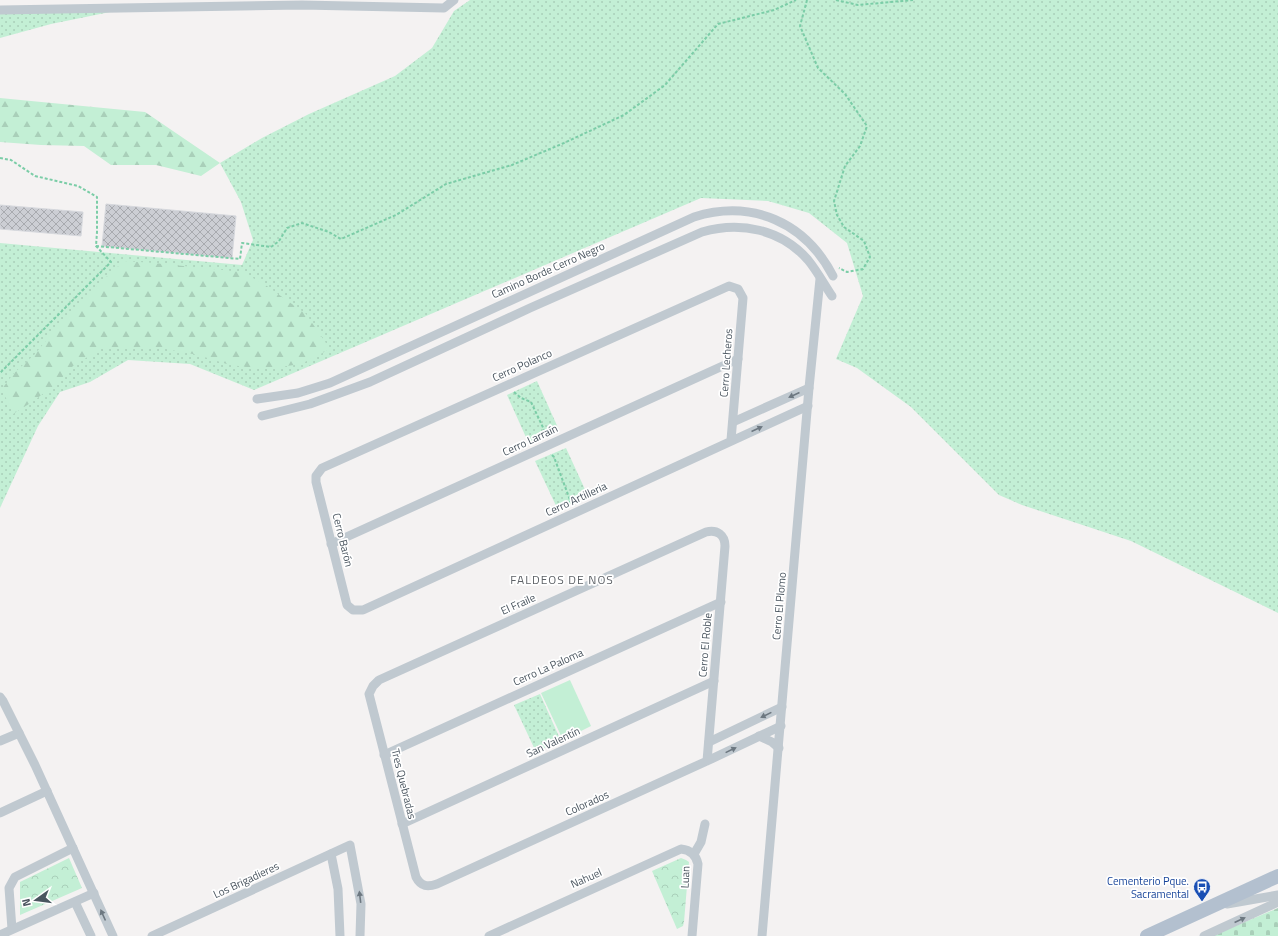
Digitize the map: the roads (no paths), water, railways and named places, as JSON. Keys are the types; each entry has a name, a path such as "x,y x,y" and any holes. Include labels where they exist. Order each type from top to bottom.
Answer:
{"main road":[{"path":"1147,936 1278,876"}],"street":[{"path":"0,10 294,5 444,8 454,0"},
{"name":"Camino Borde Cerro Negro","path":"820,279 811,264 799,252 790,244 775,236 748,227 736,226 713,228 530,308 370,382 324,400 265,415 261,399 298,393 330,383 694,217 706,213 731,210 743,211 756,213 778,221 793,229 806,239 828,266 833,276"},
{"path":"820,279 832,296"},
{"name":"Cerro El Plomo","path":"762,936 809,388 820,279"},
{"name":"Cerro Polanco","path":"318,473 325,466 725,287 733,287 738,289"},
{"name":"Cerro Lecheros","path":"731,440 743,302 738,289"},
{"name":"Cerro Larraín","path":"331,544 738,358"},
{"path":"733,422 809,388"},
{"name":"Cerro Artilleria","path":"353,610 363,610 808,406"},
{"name":"Cerro Barón","path":"318,473 316,482 331,544 347,605 353,610"},
{"name":"El Fraile","path":"372,686 379,680 706,532 711,531 720,533"},
{"name":"Cerro El Roble","path":"707,762 726,543 720,533"},
{"name":"Cerro La Paloma","path":"384,755 721,602"},
{"name":"San Valentín","path":"402,824 714,681"},
{"name":"Tres Quebradas","path":"372,686 369,694 370,699 402,824 416,877 418,881 424,885"},
{"path":"0,697 47,791 113,936"},
{"path":"709,742 782,707"},
{"name":"Colorados","path":"424,885 431,886 437,884 707,762 781,726"},
{"path":"0,742 19,733"},
{"path":"759,736 772,742 779,748"},
{"path":"0,813 47,791"},
{"name":"Luan","path":"692,936 698,868 698,861 694,854 701,842 705,824"},
{"name":"Los Brigadieres","path":"152,936 350,845 361,904 360,936"},
{"path":"12,929 9,888 15,877 73,848"},
{"name":"Nahuel","path":"489,936 677,850 686,850 694,854"},
{"path":"331,854 338,889 340,936"},
{"path":"0,934 94,893"},
{"path":"1212,907 1278,895"},
{"path":"75,902 91,936"},
{"path":"1204,936 1278,902"}],"place":[{"name":"Cementerio Pque. Sacramental","path":"1202,902"}],"district":[{"name":"FALDEOS DE NOS","path":"562,580"}]}
